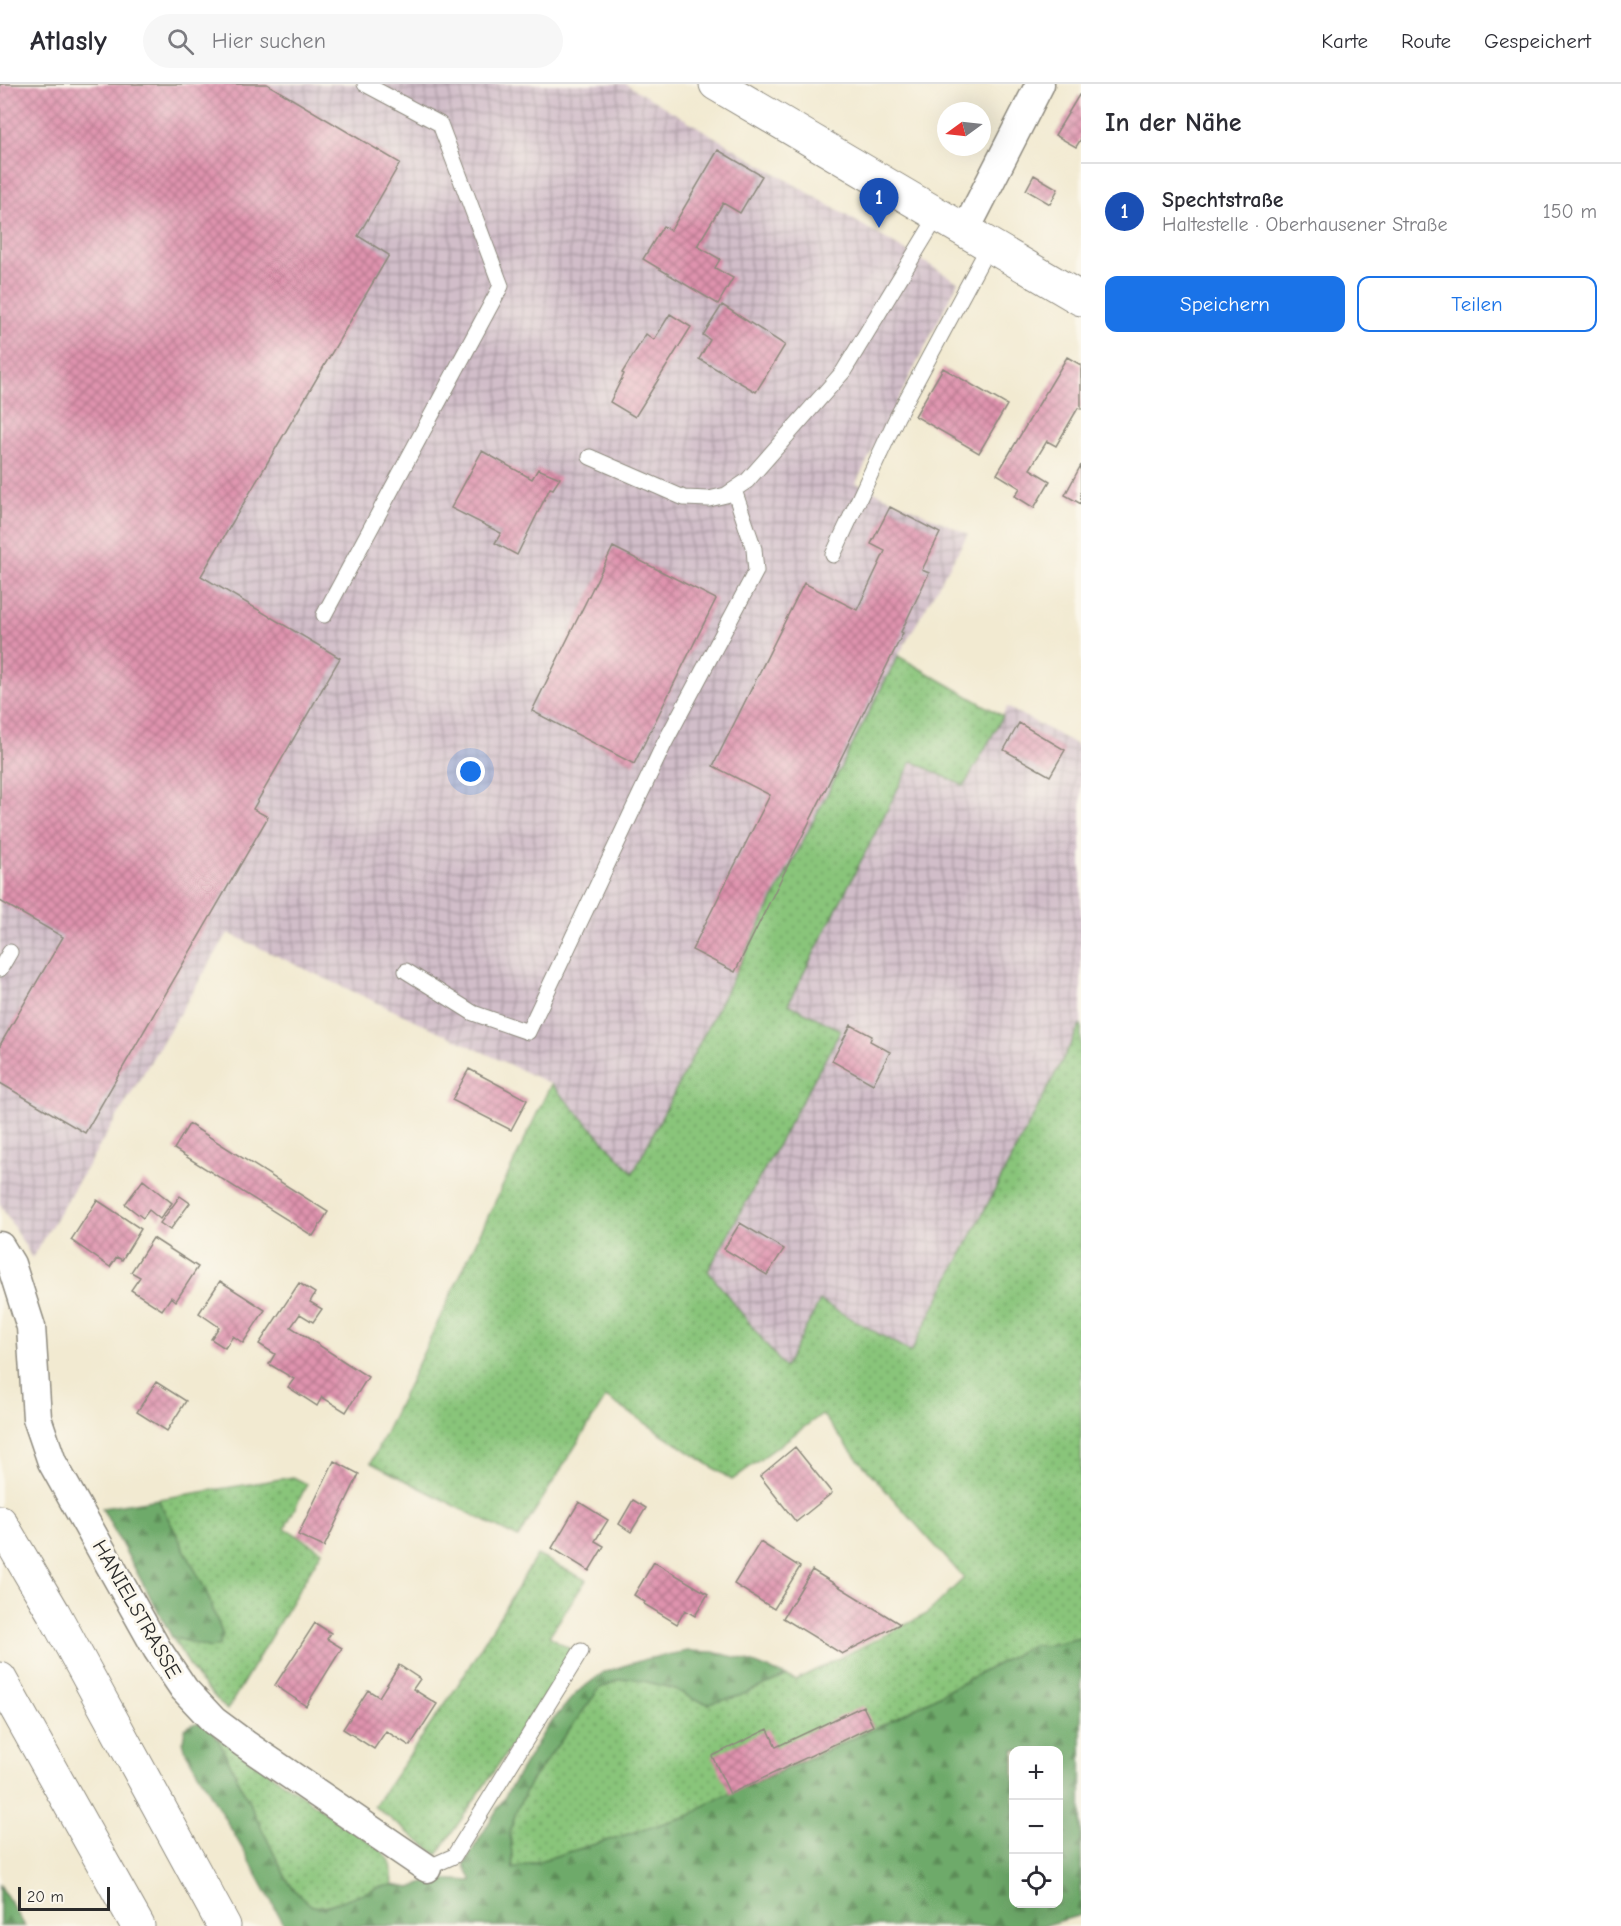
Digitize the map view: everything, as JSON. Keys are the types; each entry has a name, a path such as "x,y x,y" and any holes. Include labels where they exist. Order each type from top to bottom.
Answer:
{"main road":[{"path":"716,84 1081,299"},
{"path":"0,1522 53,1612 224,1926"},
{"path":"0,1679 138,1926"}],"street":[{"path":"964,231 1040,84"},
{"name":"HANIELSTRASSE","path":"0,1246 11,1264 32,1327 37,1418 52,1462 157,1649 184,1689 214,1721 245,1744 427,1868"}],"lane":[{"path":"324,615 501,286 440,124 365,84"},
{"path":"590,457 684,498 709,499 726,495 747,482 964,231"},
{"path":"833,555 897,417 964,231"},
{"path":"406,971 473,1013 528,1032 664,744 756,571 754,549 734,490"},
{"path":"0,969 10,952"},
{"path":"427,1868 454,1856 582,1651"}],"shaded area":[{"path":"0,84 626,84 958,282 856,483 968,534 898,656 632,1174 551,1084 228,933 32,1258 0,1204"},
{"path":"1007,707 1081,747 1081,1025 911,1353 820,1301 785,1368 708,1271 841,1030 788,1004 912,761 964,785"}],"green space":[{"path":"898,656 1003,716 964,786 912,761 788,1004 841,1030 708,1271 785,1368 820,1301 911,1352 1081,1024 1081,1638 1044,1646 1033,1645 885,1724 712,1801 691,1815 513,1869 510,1833 516,1811 531,1781 600,1688 618,1680 632,1678 675,1689 693,1699 709,1704 739,1696 786,1676 796,1680 927,1614 964,1578 855,1456 822,1414 732,1480 606,1397 518,1538 371,1463 551,1084 633,1173"},
{"path":"293,1477 307,1484 285,1528 322,1551 227,1710 198,1679 172,1637 190,1641 223,1636 206,1591 158,1499"},
{"path":"158,1499 206,1591 223,1636 219,1645 211,1648 172,1637 102,1508"},
{"path":"537,1555 586,1580 549,1636 575,1652 437,1855 374,1806 456,1688"},
{"path":"1081,1638 1081,1915 1043,1926 285,1926 186,1752 183,1741 185,1729 192,1724 202,1724 213,1729 293,1889 312,1906 324,1907 380,1887 393,1885 411,1888 434,1879 472,1881 464,1864 547,1727 576,1693 604,1672 646,1659 688,1651 713,1652 743,1659 786,1676 739,1696 709,1704 693,1699 675,1689 632,1678 618,1680 600,1688 531,1781 516,1811 510,1833 513,1869 691,1815 712,1801 885,1724 1033,1645 1044,1646"},
{"path":"217,1737 381,1850 391,1862 393,1885 328,1905 313,1906 304,1901 285,1876"},
{"path":"0,1885 25,1926 0,1926"}],"building":[{"path":"0,84 267,84 400,163 358,236 389,255 201,576 340,658 253,809 268,817 85,1133 0,1083 0,1045 63,937 0,901"},
{"path":"1079,95 1081,97 1081,139 1076,147 1055,135"},
{"path":"718,150 762,176 740,213 723,203 697,246 720,259 715,268 733,278 718,304 643,259 663,226 671,230"},
{"path":"1034,175 1058,189 1050,204 1026,190"},
{"path":"722,305 785,345 756,392 699,359 710,340 703,335"},
{"path":"670,314 691,327 635,417 610,402 624,374 622,373 646,334 654,340"},
{"path":"1067,357 1081,365 1081,409 1078,408 1056,446 1047,441 1030,469 1050,481 1034,508 1015,496 1020,488 997,474"},
{"path":"943,368 1007,405 979,453 915,416"},
{"path":"482,451 532,479 538,469 560,478 553,489 550,488 517,555 495,543 501,533 451,508"},
{"path":"1081,465 1081,504 1065,495"},
{"path":"890,507 940,533 922,570 929,573 901,632 903,633 735,972 692,950 770,795 713,766 804,583 857,610 885,551 871,544"},
{"path":"613,547 716,599 634,764 532,711"},
{"path":"1019,723 1065,750 1050,776 1004,750"},
{"path":"851,1025 872,1036 870,1041 890,1052 873,1084 832,1061"},
{"path":"469,1069 527,1100 511,1130 452,1100"},
{"path":"189,1124 328,1212 313,1236 174,1149"},
{"path":"143,1180 172,1203 160,1219 149,1210 143,1218 125,1204"},
{"path":"180,1196 190,1203 170,1230 160,1223"},
{"path":"97,1200 141,1229 122,1260 117,1257 110,1267 71,1240"},
{"path":"740,1223 784,1249 767,1275 724,1249"},
{"path":"153,1238 198,1267 176,1301 171,1297 162,1310 131,1290 140,1277 131,1272"},
{"path":"220,1281 265,1310 243,1343 233,1336 225,1348 211,1339 219,1327 199,1313"},
{"path":"299,1283 315,1293 310,1302 322,1309 313,1322 300,1314 291,1327 368,1377 346,1412 322,1397 317,1406 288,1387 294,1379 269,1364 275,1354 259,1344"},
{"path":"156,1382 186,1401 167,1431 137,1412"},
{"path":"795,1447 832,1493 796,1522 760,1476"},
{"path":"334,1461 359,1474 324,1547 298,1535"},
{"path":"633,1500 646,1508 631,1532 619,1524"},
{"path":"579,1502 608,1520 595,1541 604,1546 589,1571 552,1548"},
{"path":"760,1542 800,1567 774,1609 734,1584"},
{"path":"654,1562 708,1594 695,1616 685,1610 677,1624 644,1604 645,1602 634,1595"},
{"path":"812,1570 900,1624 842,1654 783,1618"},
{"path":"315,1623 331,1633 327,1639 342,1648 306,1706 275,1685"},
{"path":"399,1665 420,1679 413,1689 437,1704 410,1746 386,1731 374,1749 343,1729 368,1690 379,1697"},
{"path":"863,1706 873,1726 730,1794 712,1756 768,1729 776,1747"}],"place":[{"name":"Spechtstraße","path":"879,228"}]}
